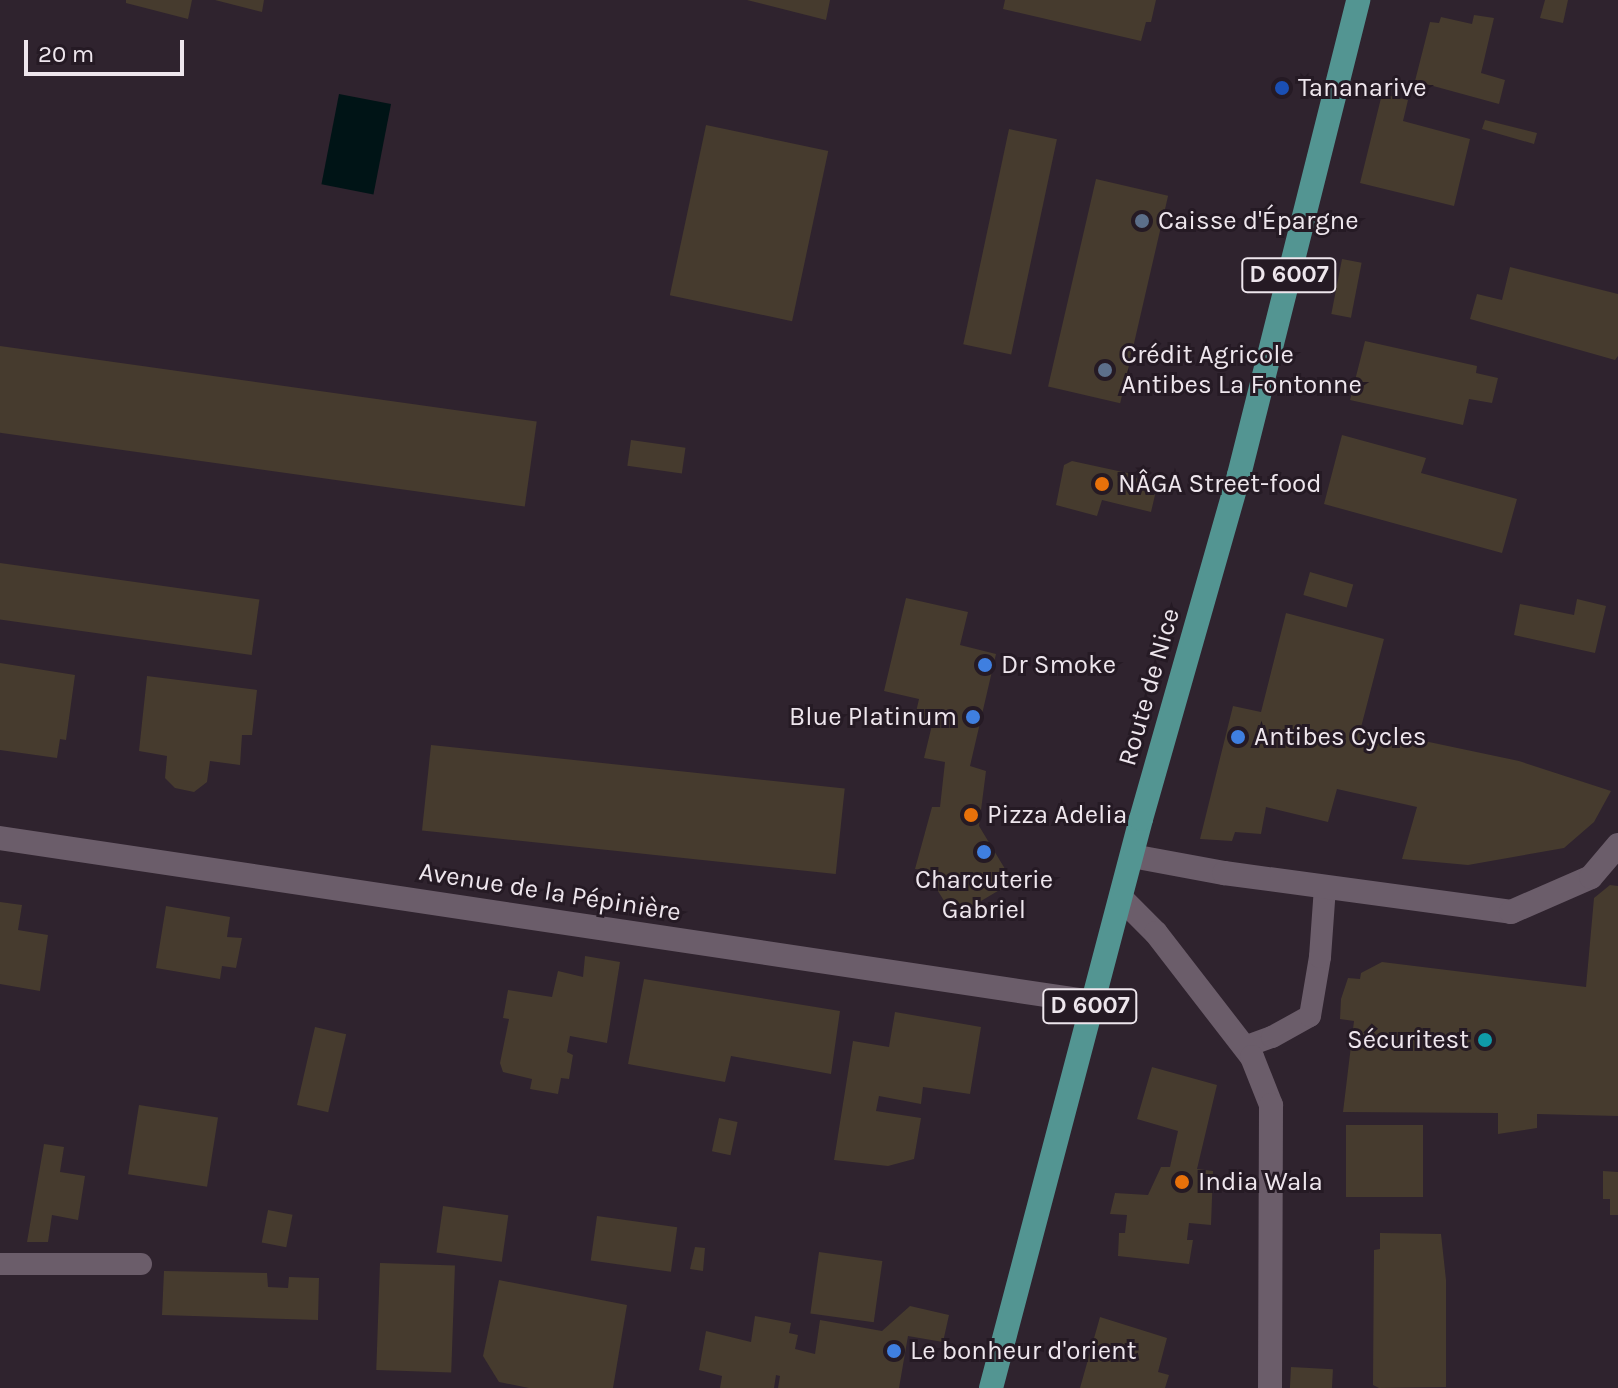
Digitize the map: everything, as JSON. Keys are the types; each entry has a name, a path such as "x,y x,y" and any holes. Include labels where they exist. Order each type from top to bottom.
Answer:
{"main road":[{"name":"Route de Nice","path":"991,1388 1092,1002 1239,475 1358,0"}],"street":[{"name":"Avenue de la Pépinière","path":"0,838 1092,1002"},
{"path":"1132,856 1224,873 1511,912 1591,877 1618,845"},
{"path":"1121,898 1156,933 1252,1057 1271,1105 1270,1388"}],"lane":[{"path":"1244,1047 1272,1037 1310,1016 1320,957 1325,887"},
{"path":"0,1264 141,1264"}],"shaded area":[{"path":"339,94 391,104 373,194 321,184"}],"building":[{"path":"126,0 192,0 188,19 126,3"},
{"path":"215,0 264,0 262,12"},
{"path":"747,0 830,0 826,20"},
{"path":"1005,0 1156,0 1151,22 1146,22 1141,41 1003,9"},
{"path":"1545,0 1568,0 1563,23 1540,18"},
{"path":"1474,15 1494,18 1481,73 1505,80 1499,104 1415,81 1430,22 1439,23 1441,17 1472,24"},
{"path":"1382,94 1408,100 1403,121 1470,139 1454,206 1360,183"},
{"path":"1485,120 1537,133 1534,144 1482,129"},
{"path":"706,125 828,151 792,321 670,295"},
{"path":"1009,129 1057,139 1011,354 963,344"},
{"path":"1096,179 1168,196 1120,403 1048,387"},
{"path":"1342,259 1362,263 1351,318 1331,314"},
{"path":"1510,267 1618,294 1618,356 1615,360 1470,319 1477,294 1502,300"},
{"path":"1365,341 1477,366 1476,373 1498,378 1492,403 1469,399 1463,425 1350,400"},
{"path":"0,346 537,421 525,507 0,433"},
{"path":"1342,435 1426,458 1421,473 1517,499 1502,553 1324,504"},
{"path":"631,440 685,448 682,473 627,466"},
{"name":"NÂGA Street-food","path":"1072,461 1132,474 1155,495 1151,512 1102,500 1097,516 1056,505 1064,465"},
{"path":"0,563 259,599 252,655 0,620"},
{"path":"1310,572 1353,584 1347,607 1303,595"},
{"path":"906,598 968,612 960,645 996,654 970,766 986,771 979,826 1013,882 954,917 925,870 915,869 932,807 940,807 945,762 924,758 932,725 914,721 919,699 884,691"},
{"path":"1577,599 1606,606 1595,653 1514,635 1520,604 1574,615"},
{"path":"1286,613 1384,639 1359,735 1391,734 1519,761 1611,791 1594,822 1564,848 1468,865 1402,859 1417,807 1337,789 1328,822 1266,807 1261,834 1235,832 1232,841 1200,839 1233,706 1261,712"},
{"path":"0,663 75,675 66,740 60,739 57,758 0,750"},
{"path":"147,676 257,690 252,735 242,735 240,765 210,761 207,782 194,792 175,788 165,778 167,756 139,751"},
{"path":"431,745 845,788 836,874 422,831"},
{"name":"Sécuritest","path":"1610,885 1618,886 1618,1116 1537,1114 1537,1128 1498,1134 1498,1113 1343,1112 1354,1021 1340,1019 1341,999 1348,978 1360,979 1361,973 1382,962 1586,987 1594,898"},
{"path":"0,902 22,905 18,930 48,935 40,991 0,984"},
{"path":"166,906 230,917 227,937 242,938 236,968 222,966 220,979 156,968"},
{"path":"585,956 620,962 607,1043 570,1036 567,1052 573,1055 569,1079 561,1078 558,1094 530,1089 532,1079 503,1072 500,1063 509,1019 503,1018 508,990 552,997 558,971 583,977"},
{"path":"644,979 840,1011 831,1074 731,1056 725,1082 628,1064"},
{"path":"895,1012 981,1027 970,1094 923,1087 921,1104 879,1096 876,1111 921,1118 914,1159 888,1166 834,1160 853,1041 889,1047"},
{"path":"315,1027 346,1034 328,1112 297,1105"},
{"path":"1152,1067 1217,1085 1197,1169 1213,1171 1211,1225 1189,1223 1187,1240 1193,1240 1189,1264 1118,1256 1119,1233 1125,1233 1127,1215 1110,1214 1115,1193 1148,1195 1161,1167 1170,1167 1178,1131 1137,1119"},
{"path":"139,1105 218,1118 207,1187 128,1174"},
{"path":"719,1118 738,1122 731,1155 712,1151"},
{"path":"1346,1125 1423,1125 1423,1197 1346,1197"},
{"path":"44,1144 64,1147 60,1172 85,1176 78,1220 52,1215 48,1242 27,1242"},
{"path":"1603,1171 1618,1172 1618,1215 1610,1215 1610,1199 1603,1199"},
{"path":"443,1206 508,1215 502,1262 436,1253"},
{"path":"268,1210 293,1215 286,1247 262,1242"},
{"path":"597,1216 677,1227 671,1272 591,1261"},
{"path":"1380,1233 1441,1234 1446,1280 1446,1387 1379,1388 1373,1385 1374,1250 1380,1249"},
{"path":"695,1247 705,1248 703,1271 690,1269"},
{"path":"819,1252 882,1261 874,1322 810,1313"},
{"path":"380,1263 455,1266 451,1373 376,1370"},
{"path":"164,1271 267,1273 268,1287 288,1288 289,1277 319,1278 318,1320 162,1315"},
{"path":"499,1280 627,1305 613,1388 529,1388 499,1382 483,1356"},
{"path":"910,1306 949,1315 943,1342 908,1336 899,1388 778,1388 780,1376 776,1375 774,1388 720,1388 722,1376 699,1370 706,1331 751,1342 755,1316 791,1323 789,1333 798,1335 795,1349 815,1354 820,1320 882,1331"},
{"path":"1100,1317 1167,1338 1158,1372 1169,1375 1165,1388 1080,1388"},
{"path":"1291,1367 1333,1369 1332,1388 1290,1388"}],"place":[{"name":"Tananarive","path":"1282,88"},
{"name":"Caisse d'Épargne","path":"1142,221"},
{"name":"Crédit Agricole Antibes La Fontonne","path":"1105,370"},
{"name":"NÂGA Street-food","path":"1102,484"},
{"name":"Dr Smoke","path":"985,665"},
{"name":"Blue Platinum","path":"973,717"},
{"name":"Antibes Cycles","path":"1238,737"},
{"name":"Pizza Adelia","path":"971,815"},
{"name":"Charcuterie Gabriel","path":"984,852"},
{"name":"Sécuritest","path":"1485,1040"},
{"name":"India Wala","path":"1182,1182"},
{"name":"Le bonheur d'orient","path":"894,1351"}]}
